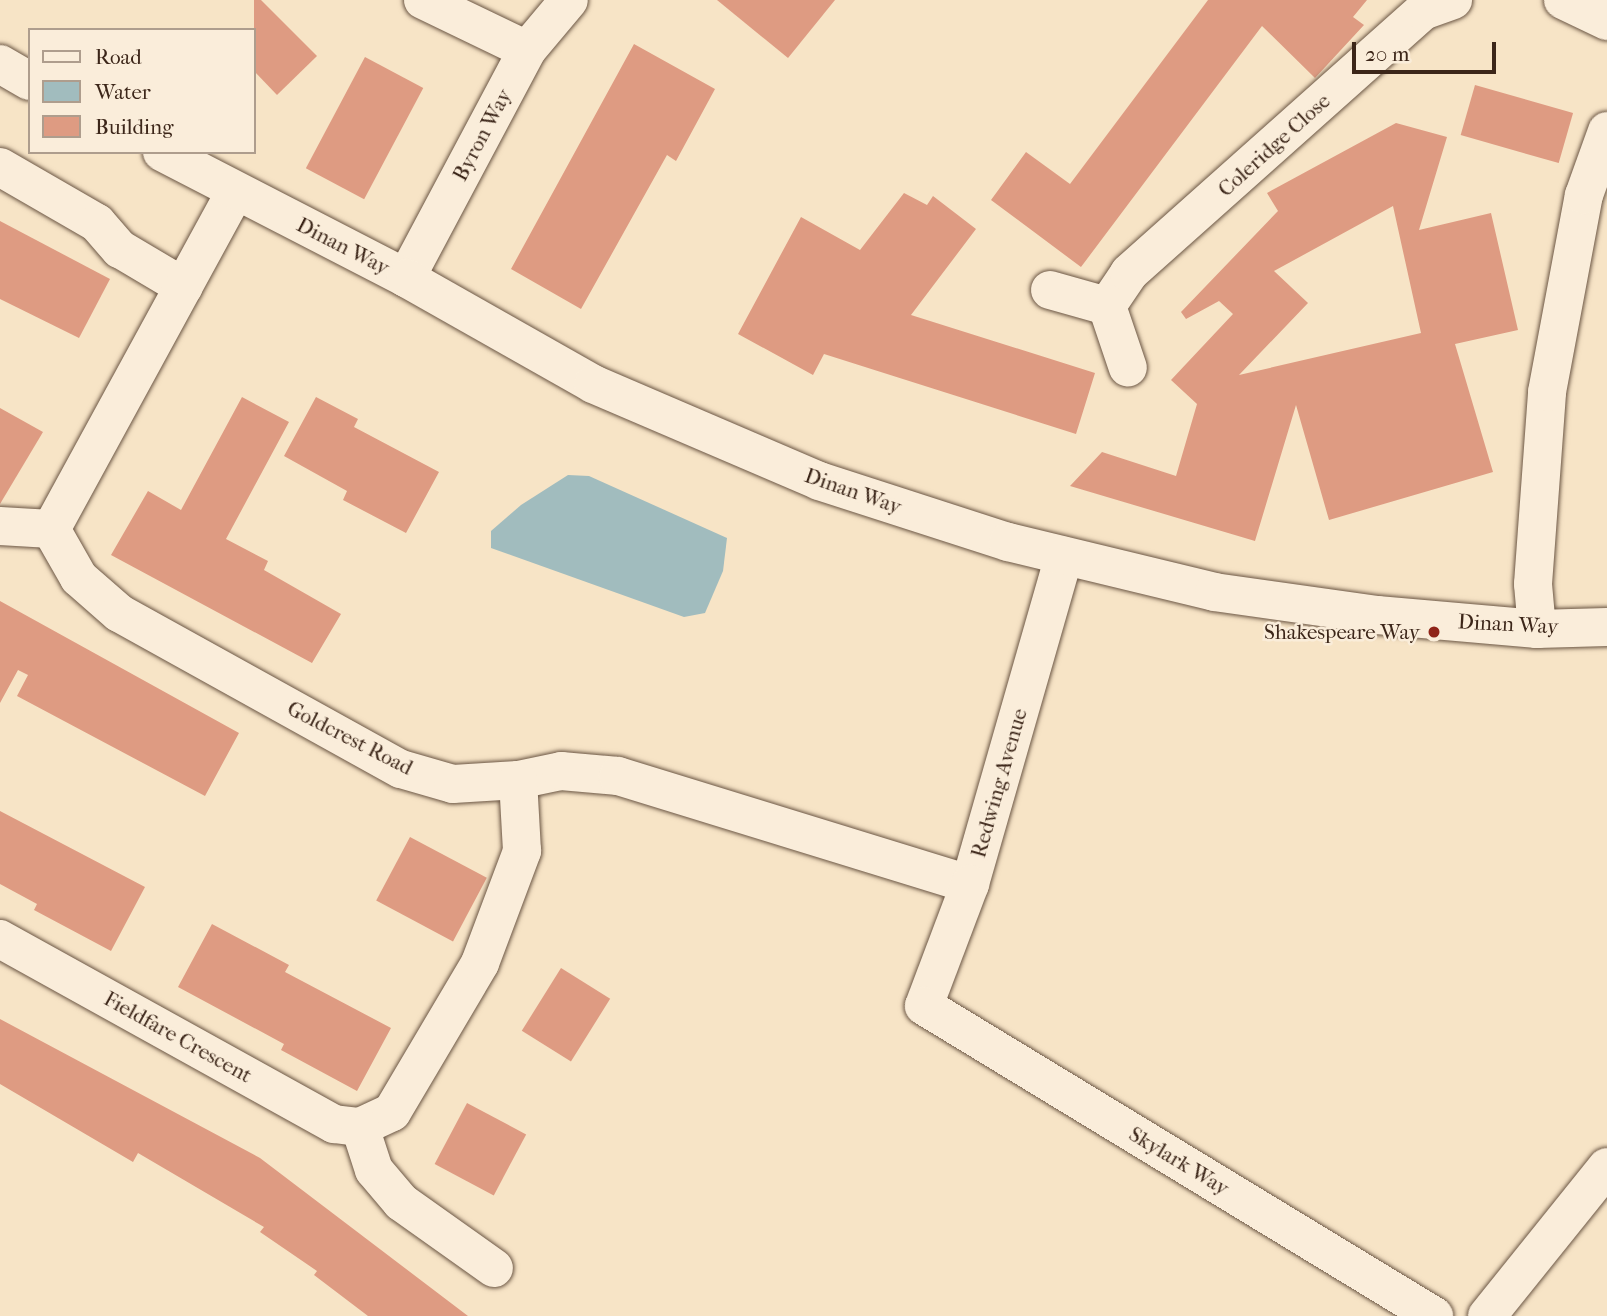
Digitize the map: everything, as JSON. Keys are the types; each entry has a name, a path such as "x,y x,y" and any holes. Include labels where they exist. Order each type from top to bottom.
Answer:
{"street":[{"path":"423,0 527,50"},
{"name":"Byron Way","path":"406,278 527,50 569,0"},
{"name":"Coleridge Close","path":"1107,306 1129,273 1423,11 1453,0"},
{"path":"1563,0 1607,21"},
{"path":"0,64 28,79"},
{"path":"1537,629 1533,584 1547,392 1584,195 1607,131"},
{"name":"Dinan Way","path":"166,154 406,278 593,384 819,481 1064,556 1214,592 1377,615 1537,629 1607,627"},
{"path":"0,167 97,223 129,255 184,287"},
{"path":"0,526 51,530 235,192"},
{"path":"1051,290 1107,306 1128,368"},
{"name":"Goldcrest Road","path":"51,530 79,578 119,613 401,769 453,784 518,780 561,771 618,776 970,884"},
{"name":"Redwing Avenue","path":"924,1006 970,884 1064,556"},
{"path":"494,1268 401,1202 374,1170 360,1127 392,1112 480,963 522,851 518,780"},
{"name":"Fieldfare Crescent","path":"0,939 334,1124 360,1127"},
{"name":"Skylark Way","path":"924,1006 1434,1316"},
{"path":"1487,1316 1607,1167"}],"water":[{"path":"568,475 589,476 727,538 723,571 705,613 684,617 491,548 491,531 521,505"}],"building":[{"path":"254,0 261,0 317,56 277,95 256,73"},
{"path":"717,0 835,0 788,58"},
{"path":"1208,0 1367,0 1353,17 1364,25 1315,78 1262,26 1081,267 991,200 1026,152 1070,184"},
{"path":"634,44 715,89 676,161 667,155 581,309 511,269"},
{"path":"365,57 423,88 364,199 306,168"},
{"path":"1475,85 1573,113 1559,163 1461,135"},
{"path":"1396,123 1447,137 1419,230 1491,213 1518,330 1455,344 1493,472 1329,520 1296,405 1255,541 1070,486 1102,452 1176,476 1197,404 1171,380 1233,314 1219,301 1186,319 1181,312 1278,211 1267,193","holes":["1393,206 1421,333 1239,375 1308,303 1274,271"]},
{"path":"904,193 927,205 933,196 976,229 911,315 1095,373 1076,434 824,354 813,375 738,334 801,217 860,250"},
{"path":"0,221 110,279 79,338 0,299"},
{"path":"242,397 289,422 226,539 268,561 264,570 341,614 312,663 111,555 148,491 181,510"},
{"path":"316,397 358,419 354,427 439,472 406,533 343,500 347,491 284,456"},
{"path":"0,408 43,432 0,504"},
{"path":"0,601 239,733 205,796 17,696 28,675 18,670 0,703"},
{"path":"0,811 145,887 111,951 34,910 37,904 0,884"},
{"path":"410,837 487,878 453,941 376,901"},
{"path":"212,924 289,965 285,972 391,1028 357,1091 281,1050 284,1044 178,987"},
{"path":"561,968 610,999 571,1061 522,1031"},
{"path":"0,1019 260,1158 468,1316 368,1316 314,1275 317,1271 260,1232 264,1227 138,1153 133,1162 0,1084"},
{"path":"467,1103 526,1134 494,1195 435,1164"}],"place":[{"name":"Shakespeare Way","path":"1434,632"}]}
